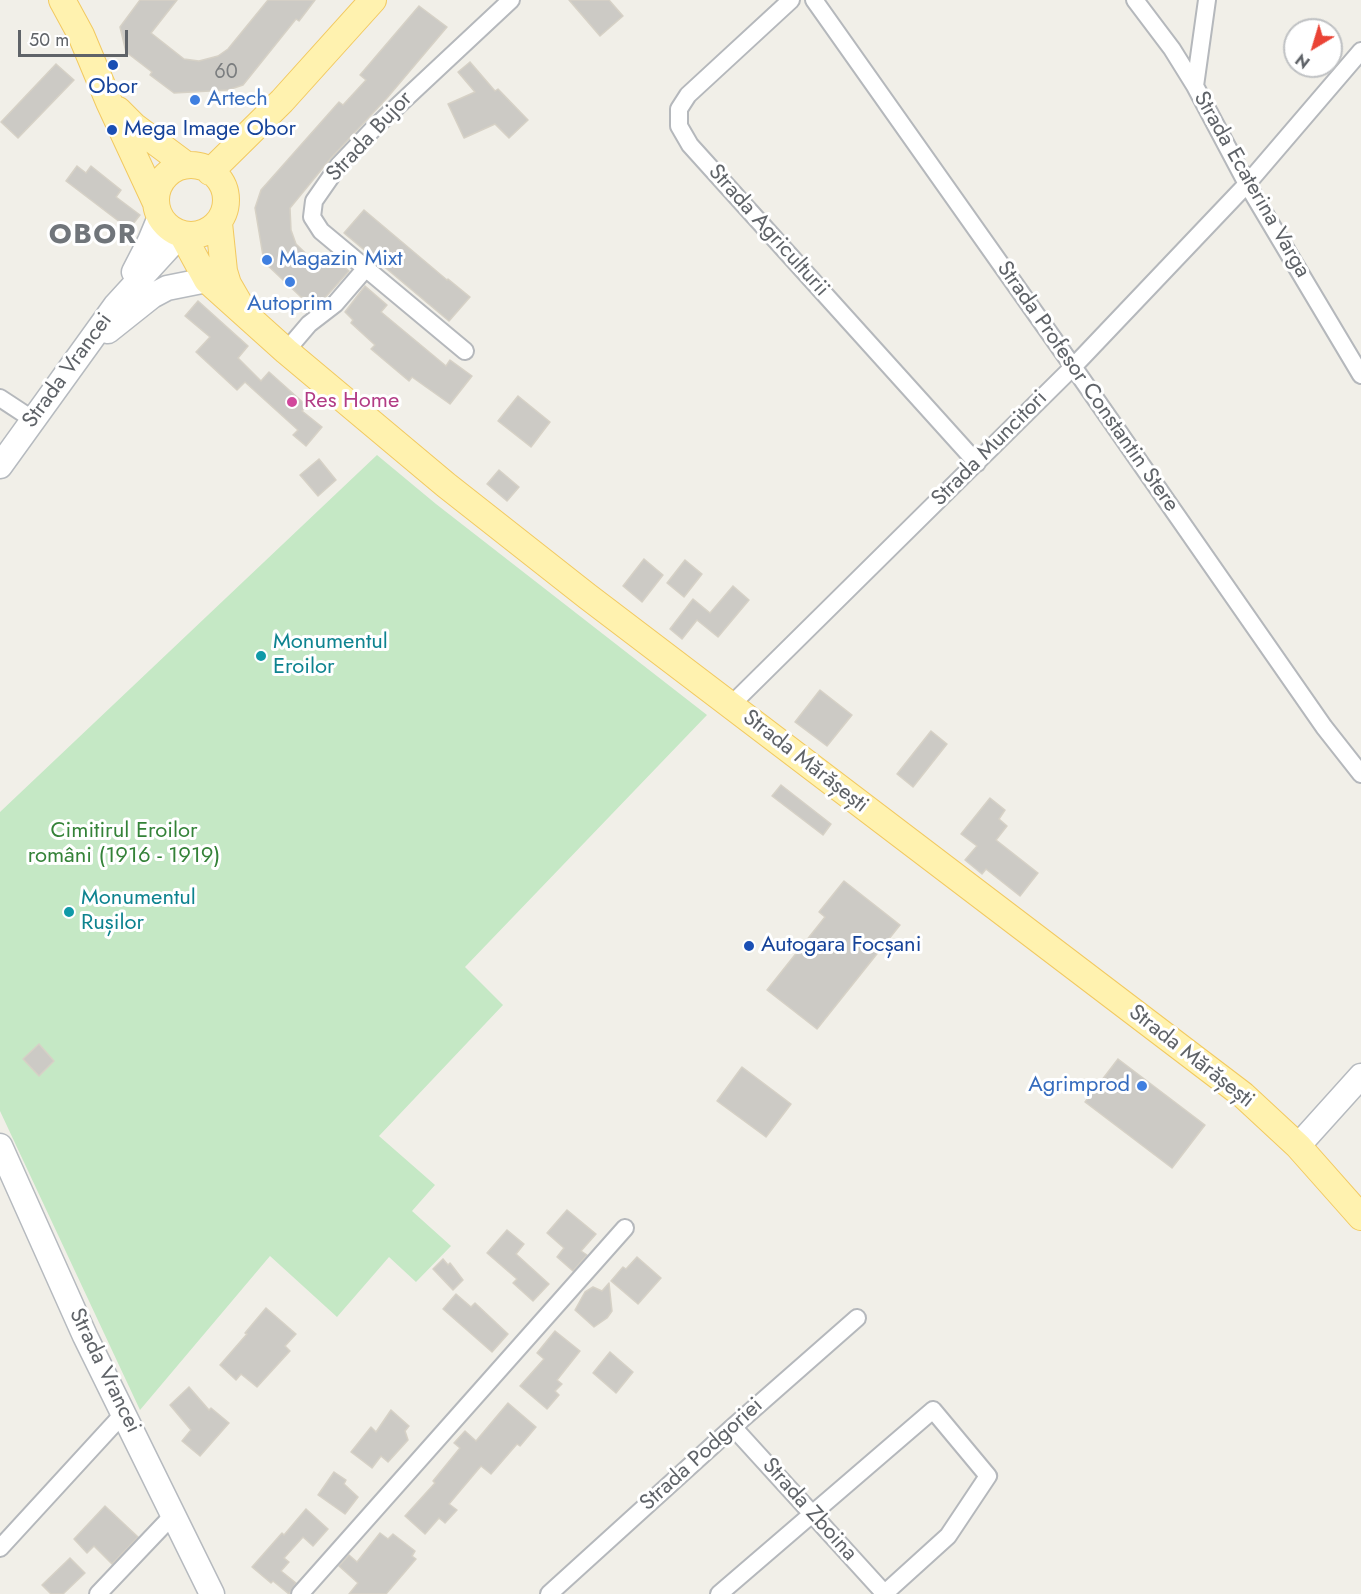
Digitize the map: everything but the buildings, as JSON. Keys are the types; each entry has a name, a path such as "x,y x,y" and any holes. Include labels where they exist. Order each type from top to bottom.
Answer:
{"main road":[{"path":"62,0 81,35 158,210 169,228 182,235 206,232 219,223 224,214 227,196 224,187 210,172 197,166 185,165 166,174 160,183 156,193 158,210"},
{"path":"210,172 282,101 373,0"},
{"path":"109,102 134,126 185,165"},
{"name":"Strada Mărășești","path":"219,223 224,271 228,284 243,311"},
{"name":"Strada Mărășești","path":"182,235 207,280 286,351 446,485 587,596 1243,1095 1298,1146 1361,1217"}],"street":[{"name":"Strada Bujor","path":"465,351 321,231 312,217 314,201 339,165 374,128 511,0"},
{"name":"Strada Agriculturii","path":"790,0 688,95 679,109 679,126 690,145 977,463"},
{"name":"Strada Profesor Constantin Stere","path":"814,0 1317,717 1361,774"},
{"name":"Strada Ecaterina Varga","path":"1135,0 1172,49 1195,86 1247,184 1361,375"},
{"path":"1195,86 1207,0"},
{"name":"Strada Muncitori","path":"731,705 1073,367 1247,184 1361,51"},
{"name":"Strada Vrancei","path":"116,305 150,241 158,210"},
{"name":"Strada Vrancei","path":"0,466 116,305 182,235"},
{"path":"286,351 309,324 335,304 366,268"},
{"path":"82,351 160,292 182,284 207,280"},
{"path":"0,398 32,419"},
{"path":"1298,1146 1361,1076"},
{"name":"Strada Vrancei","path":"0,1146 85,1336 212,1594"},
{"path":"300,1594 626,1228"},
{"name":"Strada Podgoriei","path":"549,1594 568,1588 733,1426 856,1318"},
{"path":"719,1594 933,1410 988,1476 948,1536 884,1594"},
{"path":"0,1548 124,1413"},
{"name":"Strada Zboina","path":"733,1426 884,1594"},
{"path":"98,1594 174,1514"}],"green space":[{"name":"Cimitirul Eroilor români (1916 - 1919)","path":"377,455 436,504 707,715 465,967 503,1005 379,1136 435,1185 412,1211 451,1246 416,1282 389,1257 337,1317 270,1256 140,1410 0,1111 0,812"}],"place":[{"name":"Obor","path":"113,65"},
{"name":"Artech","path":"195,100"},
{"name":"Mega Image Obor","path":"112,130"},
{"name":"Magazin Mixt","path":"267,260"},
{"name":"Autoprim","path":"290,282"},
{"name":"Res Home","path":"292,402"},
{"name":"Monumentul Eroilor","path":"261,656"},
{"name":"Monumentul Rușilor","path":"69,912"},
{"name":"Autogara Focșani","path":"749,946"},
{"name":"Agrimprod","path":"1142,1086"}],"district":[{"name":"OBOR","path":"93,236"}]}
